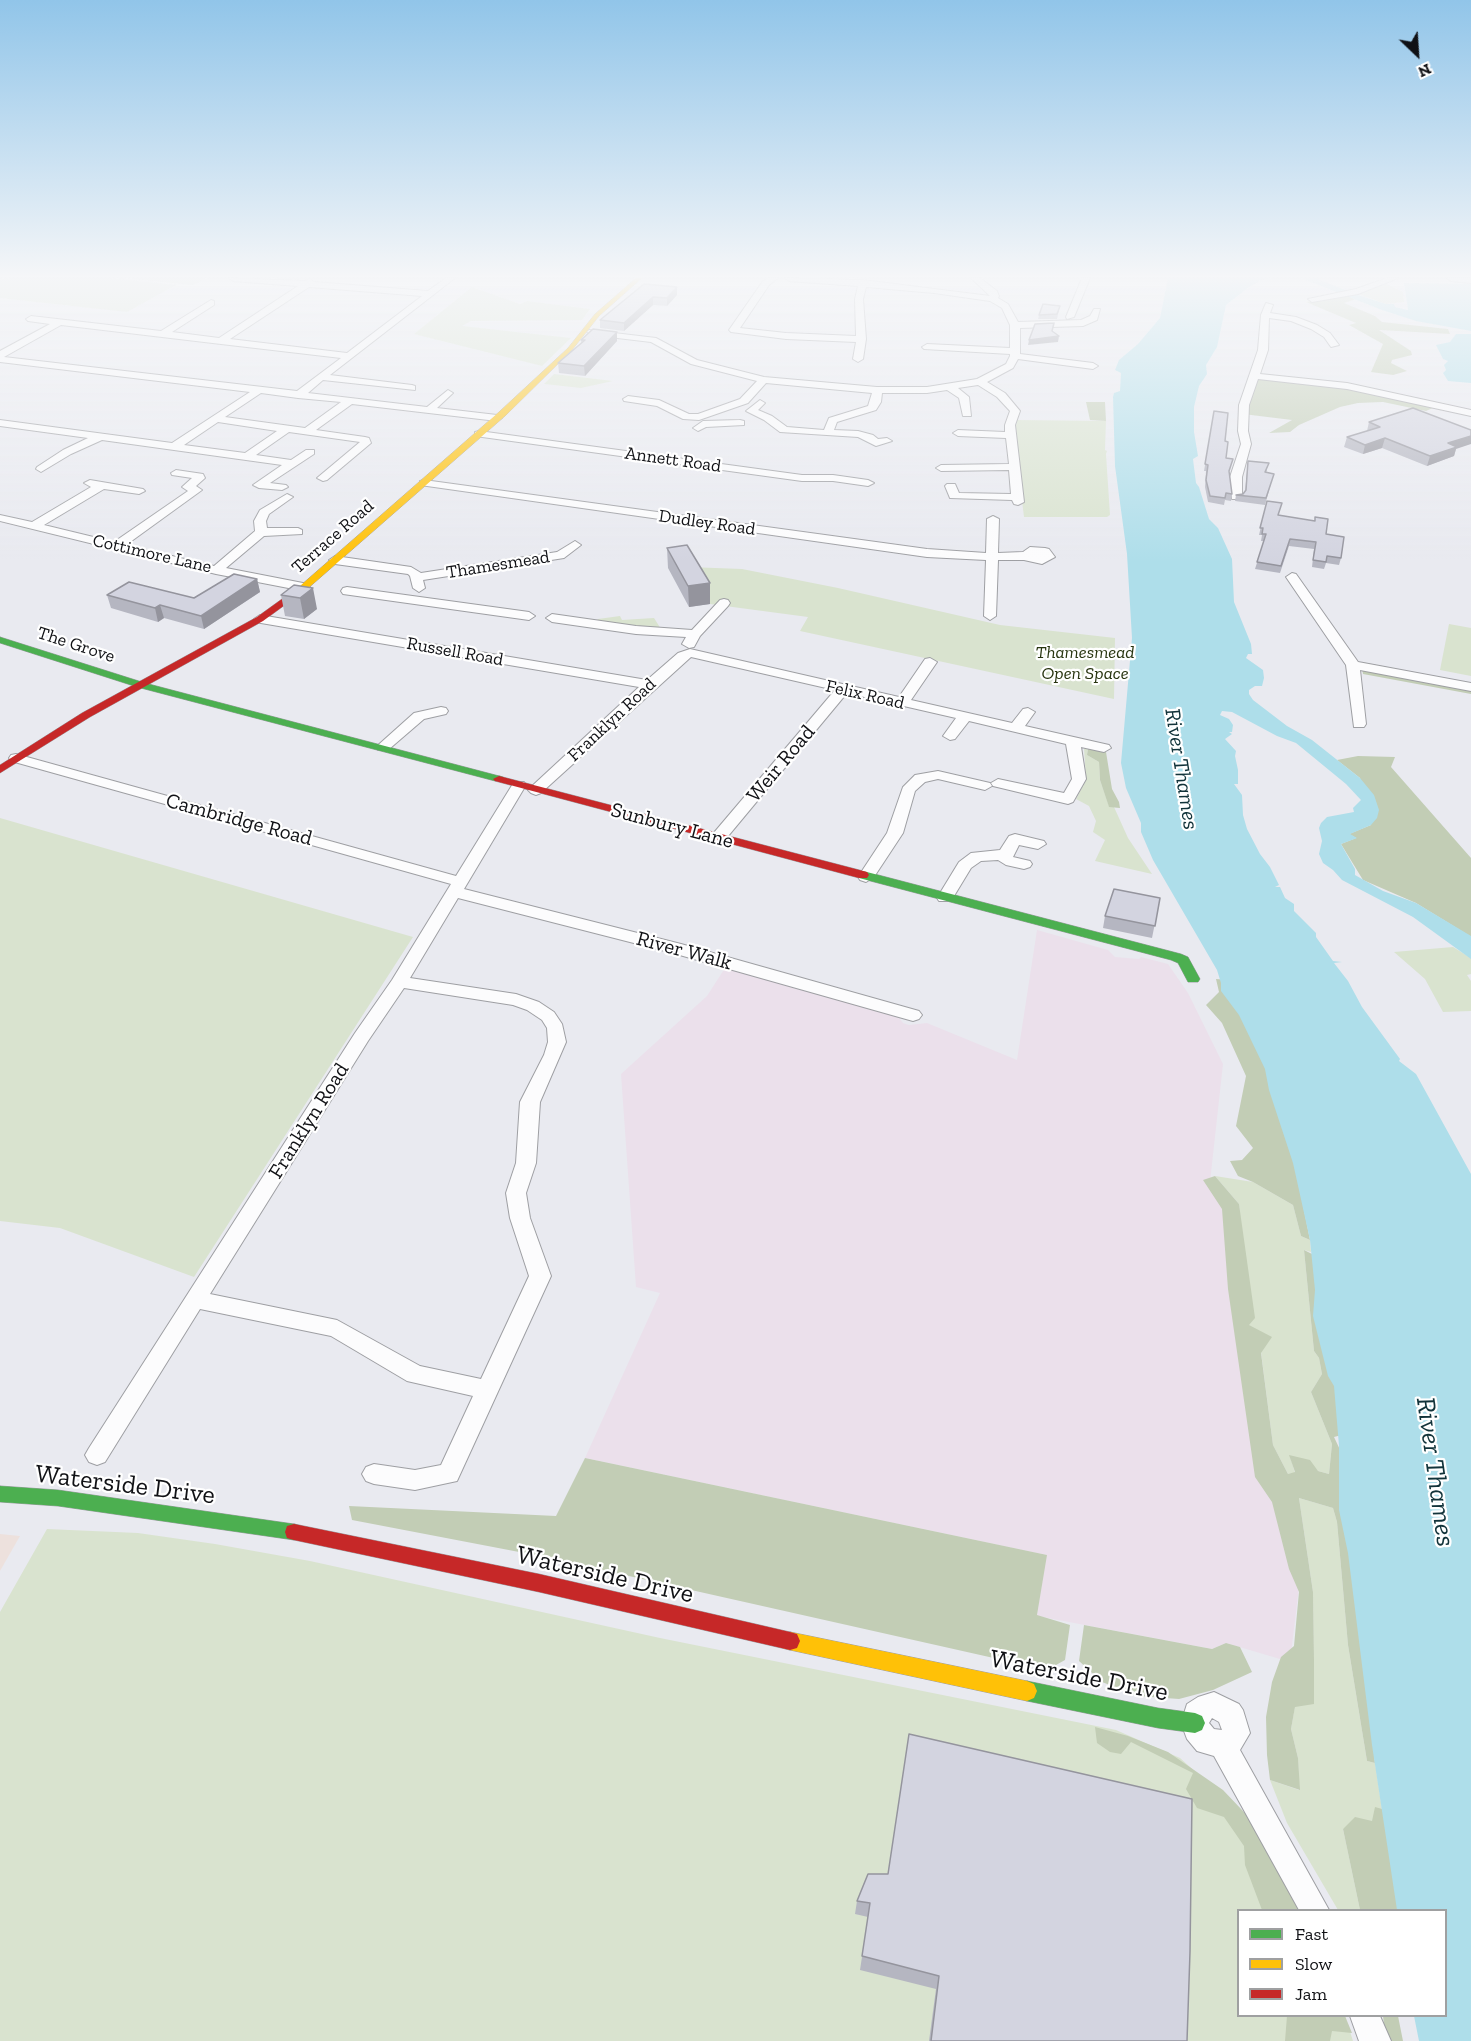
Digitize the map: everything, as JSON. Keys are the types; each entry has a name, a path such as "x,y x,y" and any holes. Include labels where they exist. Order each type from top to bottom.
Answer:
{"street":[{"path":"119,373 497,418"},
{"path":"298,395 326,373"},
{"name":"Terrace Road","path":"0,770 16,758 141,685 260,619 304,587 424,483 544,373"},
{"path":"738,373 792,384 877,390 927,390 949,387 980,382 996,373"},
{"path":"1236,497 1236,477 1246,444 1243,431 1244,405 1254,376 1359,388 1471,413"},
{"path":"321,377 411,388"},
{"path":"628,399 659,403 687,417 699,417 744,401 764,380"},
{"path":"951,486 954,496 1018,500 1010,435 1010,425 1015,411 1001,395 980,382"},
{"path":"949,387 963,396 967,414"},
{"path":"174,447 259,390"},
{"path":"828,433 833,420 872,408 876,402 877,390"},
{"path":"429,410 448,393"},
{"path":"308,431 351,400"},
{"path":"725,423 729,415 751,411 760,403"},
{"path":"751,411 768,418 784,430"},
{"path":"216,419 362,439 366,443 323,478"},
{"path":"0,423 291,463"},
{"path":"697,429 703,423 740,423"},
{"path":"248,456 288,428"},
{"path":"773,434 784,430 863,434 879,444"},
{"path":"954,433 1010,435"},
{"name":"Annett Road","path":"479,434 802,478 833,478 867,484"},
{"path":"41,470 67,452 100,437"},
{"path":"283,495 259,484 310,452"},
{"path":"948,465 1014,467"},
{"path":"116,546 196,490 188,487 199,476 176,473"},
{"path":"88,482 139,491"},
{"name":"Dudley Road","path":"424,483 927,553 990,557 1026,556"},
{"path":"34,526 102,485"},
{"path":"267,501 283,495"},
{"path":"216,570 252,542 261,532 260,521 264,512 283,495"},
{"name":"Cottimore Lane","path":"0,518 216,570 304,587"},
{"path":"990,616 990,557 993,519"},
{"path":"261,532 301,532"},
{"path":"252,542 267,544"},
{"name":"Thamesmead","path":"417,577 560,555 575,545"},
{"path":"335,560 414,572 421,602"},
{"path":"1292,577 1353,665 1359,724"},
{"path":"347,591 529,616"},
{"path":"690,653 688,645 695,634 724,603"},
{"path":"552,618 636,630 695,634"},
{"name":"Russell Road","path":"260,619 650,685"},
{"name":"The Grove","path":"0,640 141,685"},
{"name":"Franklyn Road","path":"97,1455 361,1037 399,982 458,887 528,787 683,656 690,653"},
{"name":"Felix Road","path":"690,653 964,718 1104,748"},
{"path":"902,703 930,662"},
{"path":"1353,665 1471,687"},
{"name":"Sunbury Lane","path":"141,685 1176,957 1183,960 1193,979"},
{"name":"Weir Road","path":"718,838 843,689"},
{"path":"383,747 419,717 441,711"},
{"path":"1015,729 1028,712"},
{"path":"950,736 964,718"},
{"path":"866,877 895,833 908,790 920,778 938,775 1068,800 1079,779 1073,743"},
{"name":"Cambridge Road","path":"16,758 458,887"},
{"path":"1005,855 1015,839 1038,844"},
{"path":"945,898 965,864 982,854 1005,855"},
{"path":"1005,855 1006,860 1024,864"},
{"name":"River Walk","path":"458,887 913,1015"},
{"path":"374,1474 415,1480 449,1474 540,1276 520,1218 516,1193 526,1163 530,1102 557,1042 556,1028 542,1012 516,1000 399,982"},
{"path":"196,1300 337,1329 415,1374 489,1390"},
{"name":"Waterside Drive","path":"0,1494 69,1500 291,1532 540,1583 800,1643 1158,1718 1195,1723"},
{"path":"1195,1723 1197,1730 1208,1741 1222,1744 1314,1909"},
{"path":"1365,2017 1375,2041"}],"shaded area":[{"path":"1037,930 1108,950 1115,957 1139,959 1141,957 1168,964 1188,993 1223,1064 1210,1182 1228,1209 1299,1587 1290,1662 1226,1643 1212,1649 1037,1616 1046,1555 585,1458 660,1293 636,1287 621,1074 707,996 725,968 897,1015 903,1023 909,1025 927,1023 1017,1060"},
{"path":"0,1534 20,1536 0,1571"}],"green space":[{"path":"554,374 613,381 581,388 544,384"},
{"path":"1254,376 1326,383 1437,406 1426,411 1383,402 1358,403 1340,407 1299,425 1290,432 1269,433 1292,420 1243,414"},
{"path":"1086,402 1105,402 1106,421 1090,420"},
{"path":"1017,420 1106,421 1105,450 1107,451 1110,515 1107,517 1024,517 1014,437"},
{"name":"Thamesmead Open Space","path":"688,567 742,569 1000,625 1115,638 1114,699 800,631 808,617 710,604"},
{"path":"620,616 622,620 654,618 661,629 596,621"},
{"path":"1449,624 1471,628 1471,676 1440,670"},
{"path":"1361,662 1471,683 1471,694 1363,674"},
{"path":"1084,748 1088,749 1087,755 1099,762 1100,780 1109,806 1114,807 1128,838 1152,874 1095,861 1105,840 1093,832 1096,821 1089,806 1076,799 1086,780"},
{"path":"1088,749 1106,752 1112,789 1120,808 1109,807 1100,780 1099,762 1087,755"},
{"path":"1358,756 1395,757 1391,767 1471,858 1471,937 1416,903 1363,880 1341,844 1356,838 1349,834 1371,825 1360,778 1337,760"},
{"path":"0,818 413,937 194,1277 60,1228 0,1221"},
{"path":"1453,947 1471,958 1471,974 1467,975 1471,981 1471,1011 1443,1012 1425,979 1394,952"},
{"path":"1216,979 1229,980 1277,1074 1310,1240 1301,1236 1293,1205 1238,1176 1230,1161 1242,1160 1253,1148 1236,1126 1246,1076 1222,1023 1206,1005 1219,992"},
{"path":"1215,1176 1253,1182 1293,1205 1301,1236 1310,1240 1311,1252 1304,1250 1314,1351 1319,1358 1322,1374 1311,1392 1332,1444 1329,1474 1318,1471 1290,1456 1295,1473 1288,1474 1273,1445 1261,1352 1249,1325 1239,1204"},
{"path":"1215,1176 1239,1204 1255,1318 1249,1325 1272,1337 1261,1353 1273,1445 1288,1474 1295,1472 1289,1455 1310,1460 1318,1471 1329,1474 1332,1444 1311,1392 1322,1374 1319,1358 1314,1351 1304,1250 1320,1258 1353,1432 1334,1437 1342,1454 1375,1763 1367,1761 1348,1645 1337,1522 1333,1508 1299,1498 1313,1592 1314,1660 1314,1704 1295,1707 1291,1729 1298,1758 1300,1790 1270,1780 1266,1717 1272,1682 1281,1657 1294,1646 1299,1592 1289,1569 1272,1502 1255,1477 1228,1289 1222,1209 1203,1180"},
{"path":"585,1458 1047,1555 1037,1615 1070,1625 1065,1660 1047,1670 540,1556 352,1520 349,1506 556,1516"},
{"path":"1299,1498 1333,1508 1337,1522 1348,1645 1367,1761 1375,1763 1382,1809 1372,1821 1343,1829 1360,1909 1337,1909 1287,1823 1270,1780 1299,1790 1298,1758 1291,1729 1295,1706 1314,1703 1313,1592"},
{"path":"47,1529 138,1533 310,1561 660,1638 1116,1730 1180,1758 1209,1784 1294,1909 1237,1909 1237,2017 1345,2017 1353,2041 0,2041 0,1612"},
{"path":"1084,1625 1212,1649 1226,1643 1240,1647 1252,1672 1213,1690 1179,1699 1138,1696 1102,1682 1079,1661"},
{"path":"1095,1727 1128,1736 1168,1752 1223,1790 1261,1830 1300,1909 1262,1909 1245,1865 1244,1846 1224,1817 1197,1808 1186,1789 1193,1773 1131,1742 1121,1754 1110,1752 1097,1743"},
{"path":"1375,1807 1396,1813 1416,1909 1360,1909 1343,1829 1355,1817 1372,1821"},
{"path":"1287,2017 1345,2017 1352,2033 1332,2031 1330,2041 1285,2041"},
{"path":"1383,2017 1398,2017 1403,2041 1386,2041"}],"water":[{"name":"River Thames","path":"1121,373 1207,373 1199,386 1194,407 1194,432 1198,456 1193,459 1196,483 1209,519 1218,528 1232,559 1234,602 1251,644 1252,654 1248,654 1246,658 1263,670 1262,686 1255,686 1249,690 1249,694 1253,700 1287,726 1312,740 1360,778 1374,795 1379,810 1377,818 1371,825 1350,834 1357,838 1341,844 1355,869 1355,875 1383,891 1416,903 1471,936 1471,959 1413,917 1342,880 1323,863 1319,854 1322,841 1319,828 1321,823 1327,817 1354,812 1353,808 1361,800 1346,784 1296,743 1277,736 1232,712 1222,711 1220,715 1229,719 1233,725 1232,732 1229,732 1232,734 1225,739 1236,751 1238,784 1234,784 1242,795 1243,815 1247,829 1279,885 1275,887 1280,887 1285,898 1294,904 1294,911 1316,933 1316,937 1333,961 1342,962 1334,963 1348,981 1362,1007 1400,1059 1399,1061 1416,1074 1471,1174 1471,2041 1419,2041 1414,2017 1447,2017 1447,1909 1397,1909 1372,1745 1348,1553 1339,1510 1339,1446 1334,1386 1328,1376 1313,1316 1315,1290 1310,1240 1293,1163 1269,1090 1265,1069 1239,1015 1221,991 1217,970 1153,860 1126,788 1121,763 1132,638 1127,554 1115,466 1113,397 1114,393 1120,391"},
{"path":"1443,373 1471,373 1471,383 1448,381"}],"building":[{"path":"1413,408 1471,430 1471,436 1448,443 1457,447 1430,456 1385,438 1365,445 1347,437 1380,427 1369,422"},
{"path":"1214,411 1228,413 1225,441 1228,442 1226,458 1233,459 1229,471 1232,494 1226,493 1225,498 1210,496 1206,480 1208,465 1205,464"},
{"path":"1248,461 1269,463 1265,472 1274,474 1266,498 1236,495 1243,494 1246,490"},
{"path":"1267,501 1282,503 1278,515 1315,521 1315,517 1328,519 1326,534 1344,537 1341,558 1327,556 1326,562 1313,560 1316,542 1290,539 1281,566 1257,562 1266,534 1262,534 1263,528 1260,528"},
{"path":"687,545 710,583 688,586 667,548"},
{"path":"234,574 257,579 201,616 160,605 155,608 107,595 129,582 194,598"},
{"path":"294,585 313,588 300,598 281,595"},
{"path":"1114,889 1160,898 1155,926 1105,916"},
{"path":"909,1734 1192,1799 1187,2041 931,2041 939,1976 862,1956 870,1903 857,1901 868,1874 888,1874"}],"traffic: fast":[{"path":"0,640 141,685 499,779"},
{"path":"863,875 1176,957 1183,960 1193,979"},
{"path":"0,1494 58,1498 294,1532"},
{"path":"1027,1691 1158,1718 1195,1723"}],"traffic: slow":[{"path":"303,588 502,414 545,373"},
{"path":"790,1641 1027,1691"}],"traffic: jam":[{"path":"0,770 86,715 260,619 303,588"},
{"path":"499,779 863,875"},
{"path":"294,1532 539,1583 790,1641"}]}
